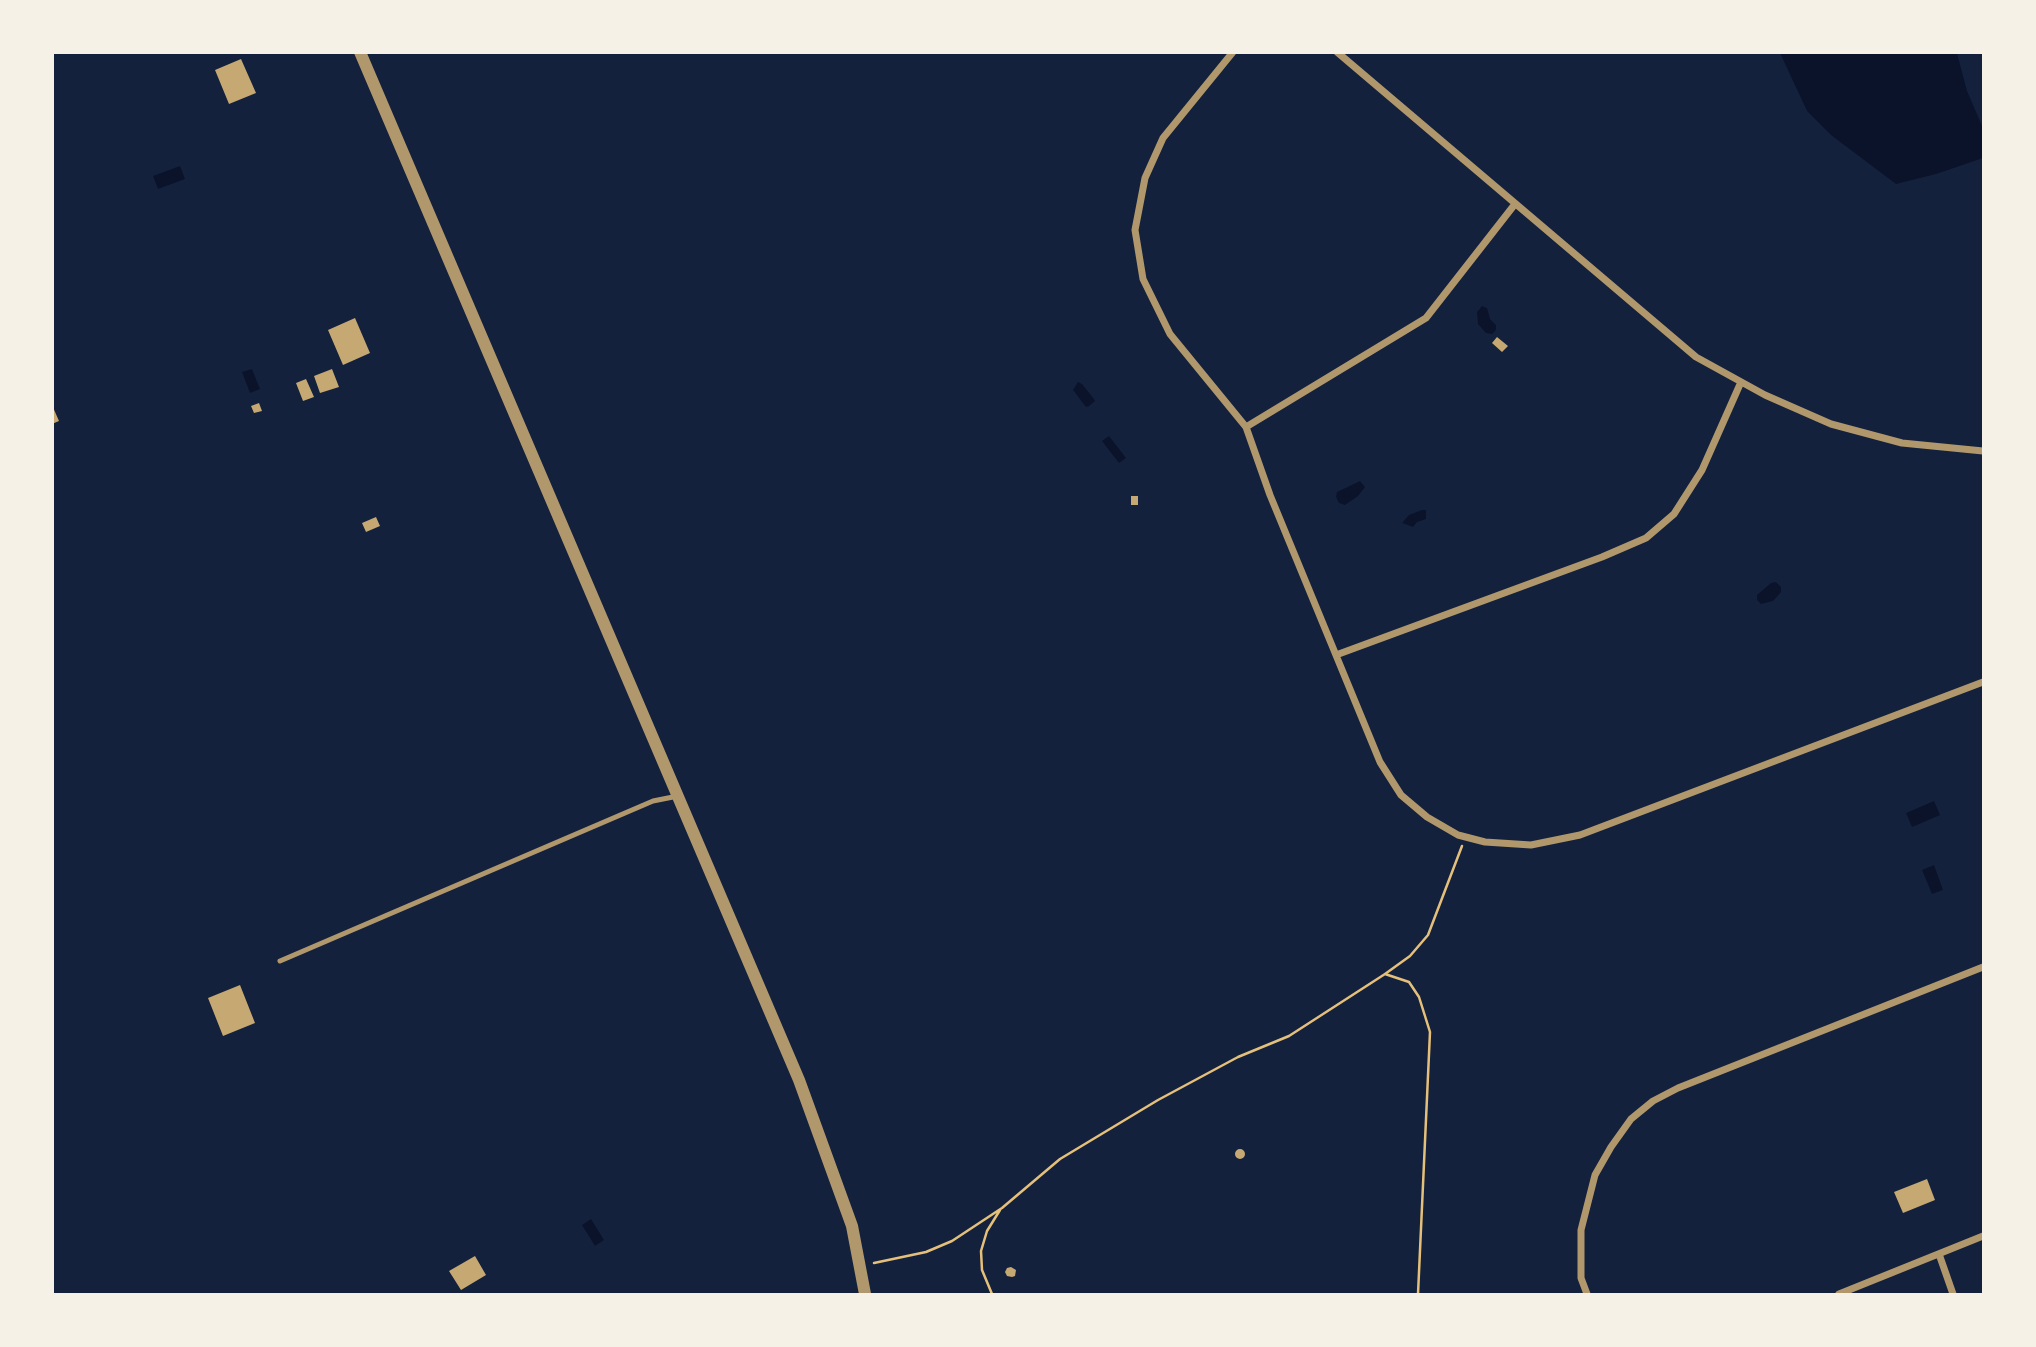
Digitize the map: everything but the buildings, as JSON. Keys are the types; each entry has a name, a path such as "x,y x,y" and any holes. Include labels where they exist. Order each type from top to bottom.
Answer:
{"street":[{"path":"360,52 799,1080 852,1226 865,1294"},
{"path":"1233,52 1163,138 1144,178 1135,230 1143,279 1170,334 1246,427 1270,495 1380,762 1401,796 1427,817 1466,837 1485,842 1531,845 1580,835 1983,682"},
{"path":"1337,52 1696,356 1741,382 1831,424 1902,443 1983,451"},
{"path":"1246,427 1426,318 1515,204"},
{"path":"1336,655 1602,557 1646,538 1674,514 1702,470 1741,382"},
{"path":"1587,1294 1581,1278 1581,1230 1595,1175 1631,1119 1653,1101 1678,1088 1983,967"},
{"path":"1839,1294 1983,1236"},
{"path":"1939,1254 1953,1294"}],"lane":[{"path":"280,961 653,801 678,796"}],"path":[{"path":"859,1265 926,1252 952,1241 1002,1208 1032,1180 1071,1152 1158,1100 1238,1057 1289,1036 1385,974 1410,956 1428,935 1466,837"},
{"path":"1385,974 1409,982 1419,997 1430,1032 1418,1294"},
{"path":"992,1294 982,1270 981,1251 987,1231 1002,1208"}],"water":[{"path":"1780,53 1957,53 1967,91 1983,128 1983,158 1896,184 1831,135 1807,111"},
{"path":"180,166 185,179 158,189 153,176"},
{"path":"1482,306 1487,308 1490,319 1496,325 1492,334 1486,333 1478,324 1477,312"},
{"path":"252,369 260,389 250,393 242,372"},
{"path":"1078,382 1095,401 1089,406 1086,407 1073,390"},
{"path":"1109,436 1126,458 1119,463 1102,441"},
{"path":"1360,481 1365,487 1358,496 1345,505 1339,503 1337,492"},
{"path":"1426,510 1426,519 1417,522 1413,527 1402,523 1409,515"},
{"path":"1776,582 1781,587 1781,592 1773,601 1761,604 1757,595"},
{"path":"1934,801 1940,815 1912,827 1906,813"},
{"path":"1934,865 1943,890 1932,894 1922,870"},
{"path":"591,1219 604,1240 595,1246 582,1225"}]}
